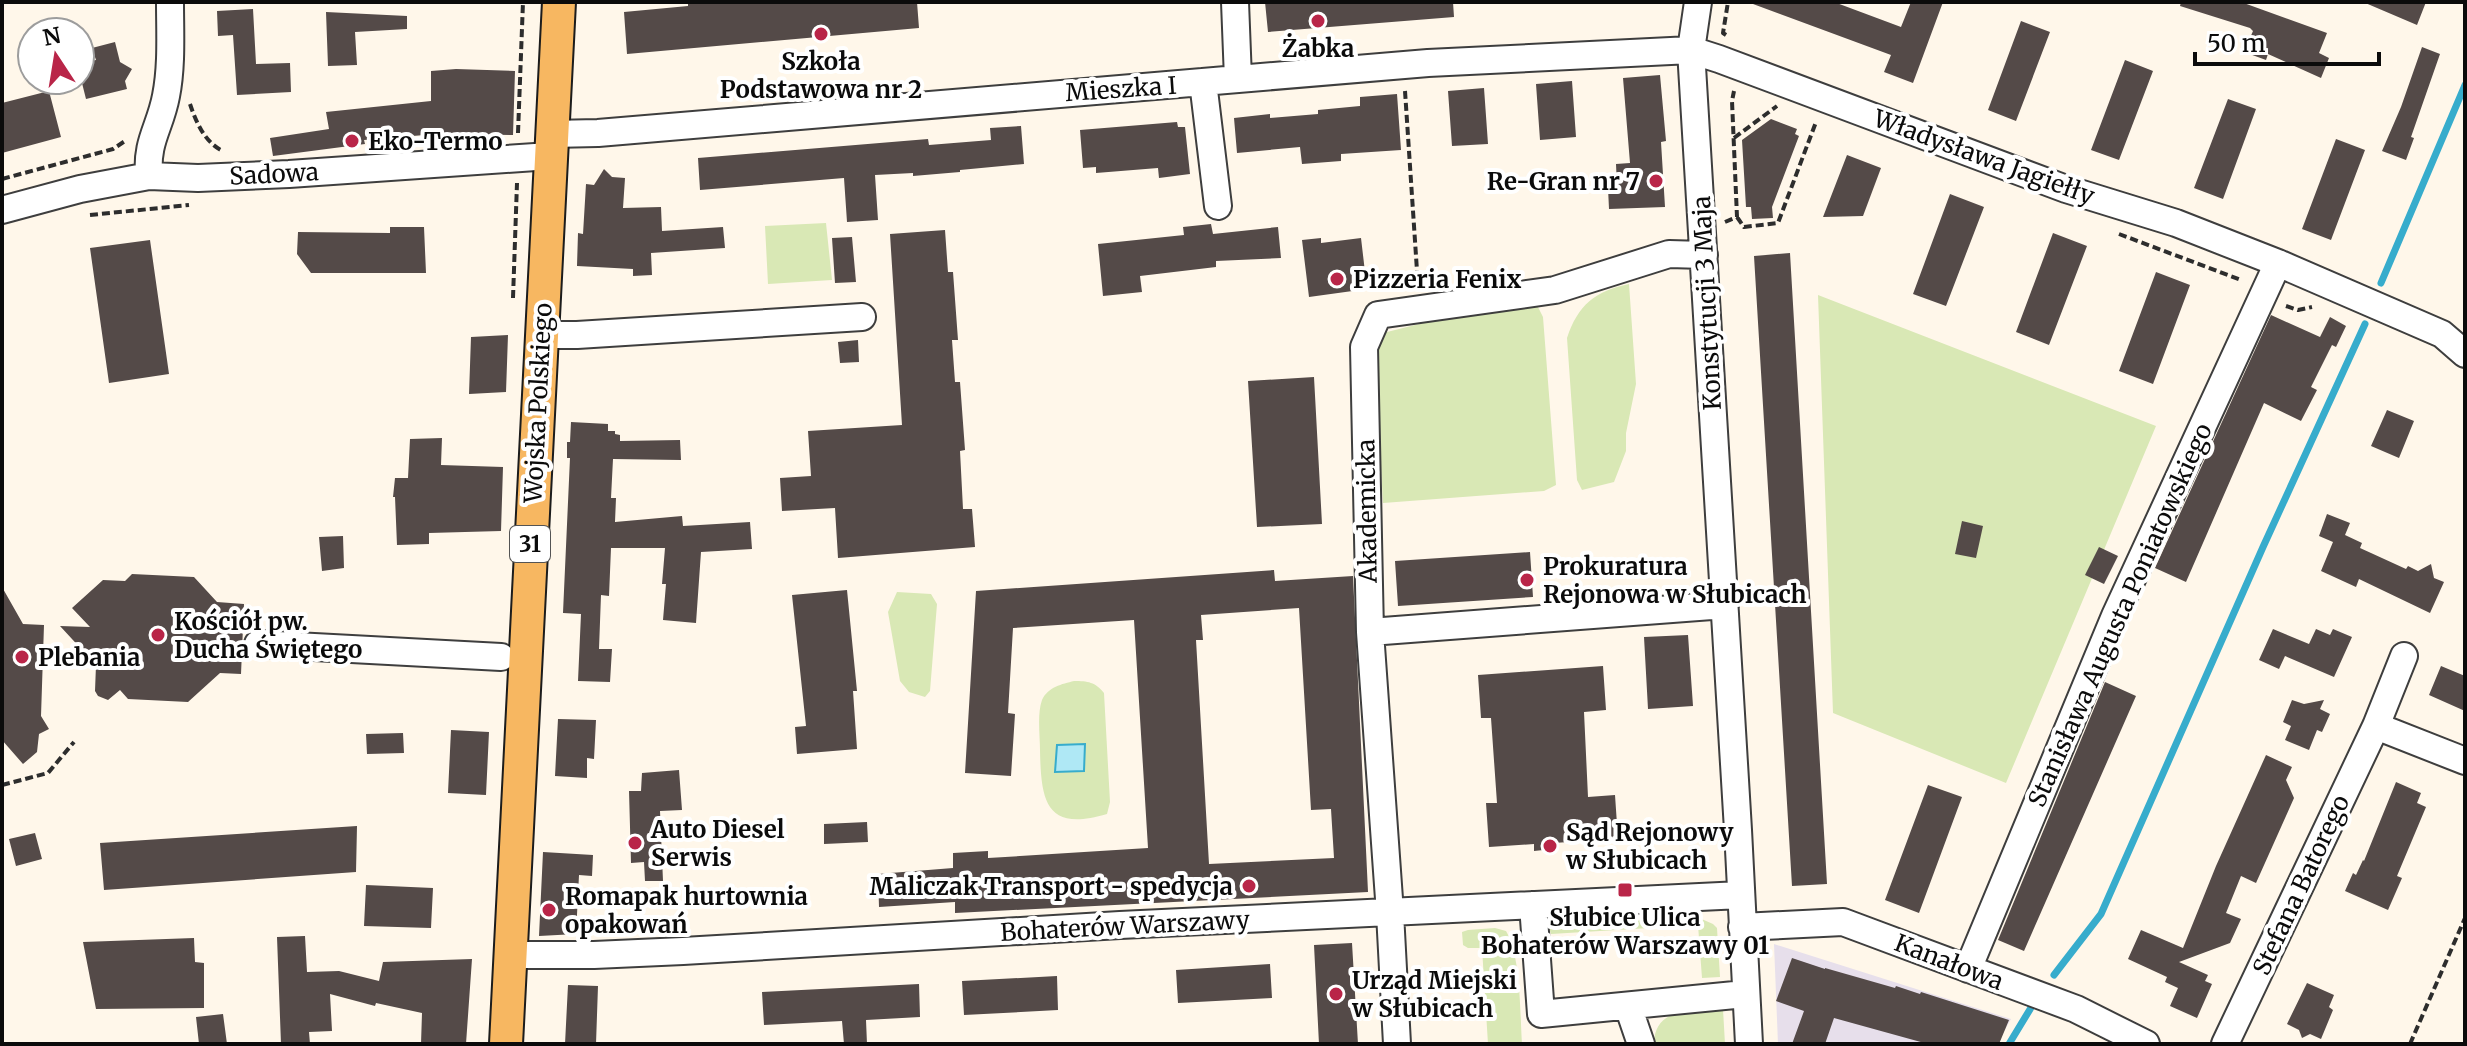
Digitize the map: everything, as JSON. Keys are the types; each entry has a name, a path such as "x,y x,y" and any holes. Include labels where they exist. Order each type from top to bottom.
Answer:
{"main road":[{"name":"Wojska Polskiego","path":"506,1044 559,2"}],"street":[{"path":"149,176 147,154 166,98 170,2"},
{"path":"1235,2 1238,79"},
{"name":"Konstytucji 3 Maja","path":"1698,2 1691,50 1749,1044"},
{"name":"Mieszka I","path":"551,145 598,133 1404,65 1691,50"},
{"name":"Władysława Jagiełły","path":"1691,50 2066,189 2176,223 2278,263 2442,334 2465,354"},
{"path":"1203,82 1218,206"},
{"name":"Sadowa","path":"2,210 80,189 149,176 274,175 551,145"},
{"name":"Akademicka","path":"1397,1044 1370,632 1364,347 1378,315 1555,290 1669,254 1704,255"},
{"name":"Stanisława Augusta Poniatowskiego","path":"1968,969 2115,616 2278,263"},
{"path":"542,335 862,317"},
{"path":"1370,632 1725,605"},
{"path":"258,644 501,657"},
{"name":"Stefana Batorego","path":"2225,1044 2376,726 2404,656"},
{"path":"2376,726 2465,761"},
{"name":"Bohaterów Warszawy","path":"510,955 683,951 1120,925 1741,895"},
{"path":"1533,905 1541,1014 1745,994"},
{"name":"Kanałowa","path":"1742,927 1843,922 2076,1009 2146,1044"},
{"path":"1628,1006 1641,1044"}],"path":[{"path":"517,135 523,2"},
{"path":"1404,65 1419,309"},
{"path":"187,96 195,119 212,146 225,152"},
{"path":"1734,138 1777,106 1763,100"},
{"path":"1737,217 1744,227 1778,223 1817,120"},
{"path":"2,179 113,149 129,139"},
{"path":"2113,232 2266,290 2290,309 2324,309"},
{"path":"2,785 48,773 74,742"},
{"path":"2410,1044 2465,918"}],"shaded area":[{"path":"1774,944 2011,1019 1997,1044 1778,1044"}],"green space":[{"path":"826,223 832,280 768,284 765,226"},
{"path":"1629,284 1636,384 1626,433 1626,451 1614,482 1582,490 1577,480 1567,338 1571,326 1589,301"},
{"path":"1818,295 2156,426 2006,783 1833,713"},
{"path":"1538,307 1543,317 1556,485 1544,491 1383,503 1374,349 1383,333 1427,322"},
{"path":"897,592 931,594 937,604 930,691 925,697 909,692 900,681 888,612"},
{"path":"1074,681 1091,683 1104,693 1110,802 1107,814 1087,819 1059,815 1051,808 1042,784 1040,706 1052,689"},
{"path":"1697,917 1717,928 1720,977 1702,978 1698,925 1551,934 1549,928 1556,925"},
{"path":"1495,928 1506,931 1515,955 1522,1044 1488,1044 1482,948 1463,945 1462,932"},
{"path":"1723,1009 1725,1044 1654,1044 1656,1032 1669,1016 1689,1010"}],"water":[{"path":"1085,744 1084,771 1055,772 1057,745"}],"building":[{"path":"688,2 917,2 919,28 627,54 624,12 688,6"},
{"path":"1265,2 1453,2 1454,17 1268,32"},
{"path":"1753,2 1834,2 1901,27 1911,2 1943,2 1913,83 1884,72 1891,55"},
{"path":"2181,2 2241,2 2327,33 2319,53 2329,58 2321,78 2268,54 2266,60 2244,52 2253,31 2250,28 2180,6"},
{"path":"2363,2 2426,2 2417,25"},
{"path":"253,9 256,64 290,63 291,92 237,95 233,35 218,36 217,11"},
{"path":"326,12 407,16 407,29 355,32 357,65 328,66"},
{"path":"2021,21 2050,32 2016,121 1988,110"},
{"path":"115,42 120,62 132,69 125,81 127,89 86,99 85,96 96,96 96,47"},
{"path":"2422,47 2440,54 2406,160 2382,151"},
{"path":"2125,60 2153,71 2119,160 2091,150"},
{"path":"431,71 515,71 513,135 456,134 436,137 437,134 364,140 365,144 273,156 270,138 329,129 326,112 431,101"},
{"path":"1660,75 1666,141 1661,142 1665,207 1609,209 1608,188 1617,187 1616,164 1630,163 1623,78"},
{"path":"1572,81 1576,137 1540,140 1536,84"},
{"path":"1484,88 1488,144 1452,146 1448,91"},
{"path":"1397,94 1401,150 1341,154 1341,161 1302,164 1300,147 1237,153 1234,118 1318,114 1318,110 1360,106 1360,97"},
{"path":"29,96 50,96 61,137 2,153 2,103"},
{"path":"2228,99 2256,109 2223,199 2194,188"},
{"path":"1771,119 1797,129 1795,134 1799,136 1772,207 1773,218 1752,219 1751,207 1746,207 1742,140"},
{"path":"1177,122 1178,127 1185,127 1190,174 1159,178 1158,168 1096,173 1096,167 1083,168 1080,130"},
{"path":"1021,126 1024,164 913,176 913,173 875,175 878,220 847,222 844,178 700,190 698,158 928,139 929,145 991,140 990,128"},
{"path":"2336,139 2365,150 2331,240 2302,229"},
{"path":"1847,155 1881,168 1863,216 1823,217"},
{"path":"604,169 612,177 625,178 623,208 661,207 662,231 723,227 725,248 651,253 652,275 633,276 633,269 577,266 578,233 583,234 586,184 594,185"},
{"path":"1950,194 1984,207 1946,306 1913,294"},
{"path":"1211,224 1213,234 1278,227 1281,258 1216,261 1216,267 1140,276 1142,292 1103,296 1098,244 1184,235 1183,227"},
{"path":"390,227 424,227 426,273 311,273 297,254 298,232 390,233"},
{"path":"945,230 948,272 953,272 958,340 952,340 955,382 960,382 965,450 960,451 963,509 972,509 975,547 838,558 835,508 782,511 780,478 811,476 808,431 902,425 890,234"},
{"path":"2053,233 2087,246 2049,345 2016,332"},
{"path":"852,237 856,282 835,283 832,238"},
{"path":"1321,238 1321,243 1361,238 1367,289 1309,297 1302,240"},
{"path":"150,240 169,374 109,383 90,248"},
{"path":"1790,253 1827,884 1792,886 1754,256"},
{"path":"2156,272 2190,285 2153,384 2119,371"},
{"path":"2271,315 2320,337 2330,317 2346,326 2336,347 2332,345 2311,387 2317,390 2301,421 2264,403 2186,582 2155,568"},
{"path":"508,335 506,392 469,394 471,337"},
{"path":"858,340 859,362 840,363 838,342"},
{"path":"1314,377 1322,524 1257,527 1248,381"},
{"path":"2387,410 2414,421 2399,458 2371,446"},
{"path":"571,422 608,424 608,431 620,435 620,441 680,440 681,460 613,459 611,498 616,498 615,522 682,516 683,526 750,522 752,549 701,552 696,623 663,620 665,548 611,548 609,596 601,595 599,649 612,649 610,682 578,681 581,614 563,613 570,458 567,458 567,442 570,442"},
{"path":"442,438 441,465 503,467 501,531 429,533 429,544 397,545 393,497 395,478 408,478 410,439"},
{"path":"2327,514 2350,523 2345,535 2362,543 2360,548 2406,569 2408,566 2418,571 2431,564 2434,578 2444,582 2430,613 2359,579 2356,587 2321,571 2333,542 2319,536"},
{"path":"1962,521 1983,526 1976,558 1955,554"},
{"path":"343,536 344,568 322,571 319,537"},
{"path":"2099,547 2118,556 2104,584 2085,575"},
{"path":"1530,552 1533,597 1398,606 1395,561"},
{"path":"1274,570 1275,581 1353,576 1368,892 955,913 955,902 879,907 878,874 953,868 953,853 988,851 988,858 1148,848 1134,620 1013,628 1008,713 1015,714 1011,776 965,773 976,591","holes":["1299,608 1311,810 1331,809 1334,858 1209,864 1196,640 1203,640 1201,615"]},
{"name":"Kościół pw. Ducha Świętego","path":"132,574 194,577 217,602 244,604 241,674 220,673 188,702 128,699 120,690 108,700 98,696 95,691 96,665 60,626 90,627 72,608 103,580 125,581"},
{"name":"Plebania","path":"2,587 23,624 44,625 41,716 49,729 39,734 37,752 23,764 2,740"},
{"path":"847,590 857,691 853,691 857,749 797,754 795,727 806,726 792,595"},
{"path":"2273,629 2309,644 2316,629 2330,635 2333,629 2352,637 2334,677 2285,656 2279,669 2259,660"},
{"path":"1688,635 1693,706 1648,709 1644,637"},
{"path":"1603,666 1606,710 1584,712 1588,797 1615,795 1618,839 1553,843 1553,849 1534,851 1534,844 1489,847 1486,803 1497,803 1491,718 1481,718 1478,675"},
{"path":"2441,666 2465,676 2465,711 2429,695"},
{"path":"2105,682 2136,696 2024,951 1998,940"},
{"path":"2292,700 2304,704 2324,700 2320,709 2330,714 2322,732 2317,730 2309,750 2285,740 2291,726 2283,722"},
{"path":"558,719 596,720 594,759 587,758 587,778 555,776"},
{"path":"451,730 489,732 486,795 448,793"},
{"path":"403,733 404,753 367,754 366,734"},
{"path":"2266,755 2292,767 2286,780 2294,798 2256,883 2241,876 2226,913 2241,919 2230,943 2179,962 2208,975 2205,981 2212,984 2197,1018 2170,1006 2178,988 2165,982 2167,977 2128,959 2141,930 2183,948"},
{"path":"679,770 682,810 660,811 663,881 645,881 644,862 631,863 629,791 641,791 642,773"},
{"path":"2396,782 2421,793 2417,803 2426,807 2397,876 2402,878 2388,910 2345,891 2353,873 2356,875 2364,861"},
{"path":"1928,785 1962,797 1919,913 1885,900"},
{"path":"867,822 868,842 824,844 824,824"},
{"path":"357,826 356,872 104,890 100,843"},
{"path":"35,833 42,859 16,866 9,839"},
{"path":"543,852 593,855 592,876 579,875 576,934 539,936"},
{"path":"366,885 433,888 431,928 364,926"},
{"path":"305,936 307,972 339,971 379,981 383,962 472,959 466,1044 421,1044 422,1013 376,1003 375,1006 330,994 332,1031 309,1032 310,1044 281,1044 277,937"},
{"path":"194,938 195,962 204,963 204,1008 96,1009 83,942"},
{"name":"Urząd Miejski w Słubicach","path":"1352,943 1358,1044 1319,1044 1314,945"},
{"path":"1792,958 1895,988 1921,992 2009,1020 1999,1044 1928,1044 1834,1018 1825,1044 1792,1044 1804,1011 1776,1001"},
{"path":"1270,964 1272,998 1178,1003 1176,970"},
{"path":"1057,976 1058,1010 964,1015 962,981"},
{"path":"2307,983 2334,995 2329,1007 2333,1010 2321,1039 2310,1034 2302,1038 2299,1030 2287,1024"},
{"path":"919,984 920,1017 866,1020 867,1044 844,1044 842,1021 764,1025 762,992"},
{"path":"568,985 598,986 596,1044 565,1044"},
{"path":"223,1014 227,1044 199,1044 196,1017"}],"waterway":[{"path":"2381,283 2465,85"},
{"path":"2054,975 2101,914 2365,324"},
{"path":"2009,1044 2032,1006"}],"place":[{"name":"Żabka","path":"1318,21"},
{"name":"Szkoła Podstawowa nr 2","path":"821,34"},
{"name":"Eko-Termo","path":"352,141"},
{"name":"Re-Gran nr 7","path":"1656,181"},
{"name":"Pizzeria Fenix","path":"1337,279"},
{"name":"Prokuratura Rejonowa w Słubicach","path":"1527,580"},
{"name":"Kościół pw. Ducha Świętego","path":"158,635"},
{"name":"Plebania","path":"22,657"},
{"name":"Auto Diesel Serwis","path":"635,843"},
{"name":"Sąd Rejonowy w Słubicach","path":"1550,846"},
{"name":"Maliczak Transport - spedycja","path":"1249,886"},
{"name":"Słubice Ulica Bohaterów Warszawy 01","path":"1625,890"},
{"name":"Romapak hurtownia opakowań","path":"549,910"},
{"name":"Urząd Miejski w Słubicach","path":"1336,994"}]}
